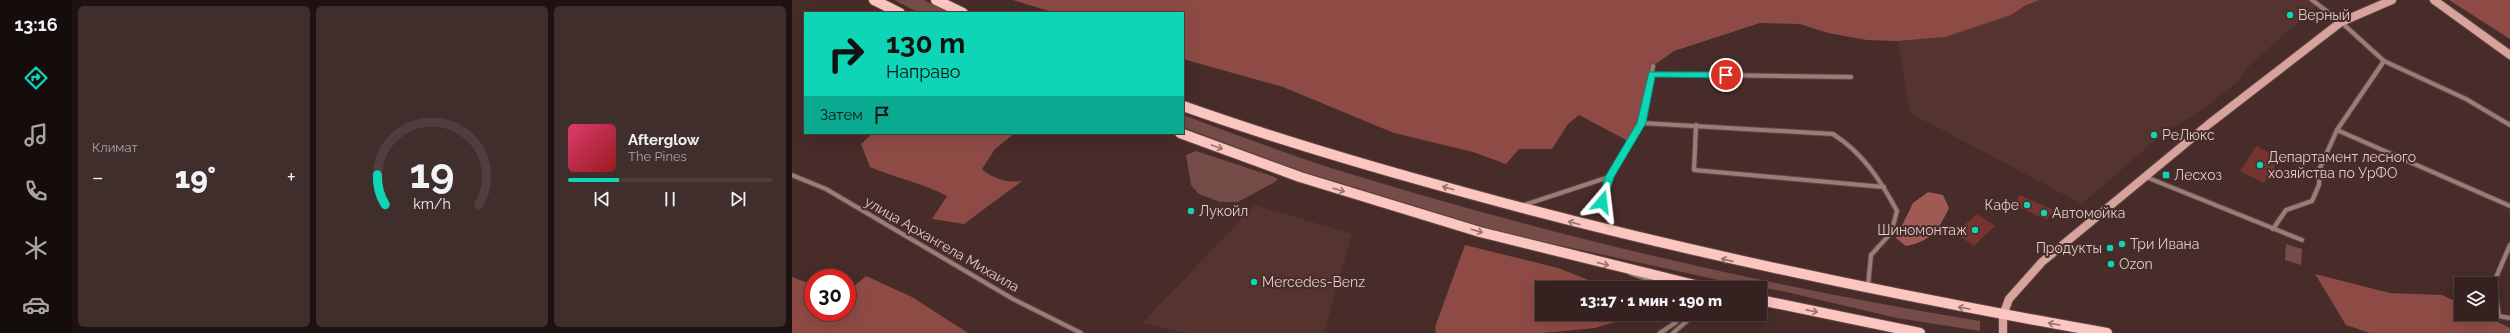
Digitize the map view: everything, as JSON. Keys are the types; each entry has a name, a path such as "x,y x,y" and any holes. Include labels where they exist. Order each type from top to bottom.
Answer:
{"main road":[{"path":"874,0 898,12"},
{"path":"936,0 961,12"},
{"path":"1184,106 1360,163 1614,234 1867,290 2107,333"},
{"path":"1183,134 1321,184 1480,232 1676,281"},
{"path":"1767,302 1920,333"}],"street":[{"path":"2312,0 2341,22 2384,61 2466,99 2510,125"},
{"path":"2003,333 2003,315 2009,299 2042,262 2205,127 2341,22 2392,0"},
{"path":"2434,0 2510,55"},
{"path":"2273,229 2286,210 2312,201 2319,185 2320,168 2337,130 2384,61"},
{"path":"1614,234 1602,202 1609,177 1642,123 1653,66"},
{"path":"1652,74 1851,76"},
{"path":"1642,123 1833,134 1845,140 1884,187 1897,211 1891,233 1871,255 1867,290"},
{"path":"1696,125 1694,170 1884,187"},
{"path":"2337,130 2510,206"},
{"name":"улица Архангела Михаила","path":"792,175 826,189 1012,299 1081,333"},
{"path":"2145,176 2302,240"},
{"path":"1517,208 1609,177"},
{"path":"2510,245 2494,282 2499,316 2510,318"},
{"path":"1624,269 1634,275 1652,281"},
{"path":"1660,333 1677,321"},
{"path":"1673,333 1687,321"}],"shaded area":[{"path":"894,0 924,0 948,12 917,12"},
{"path":"1013,0 2040,0 2026,5 2011,15 1945,37 1896,41 1867,40 1828,33 1800,24 1760,23 1674,51 1653,66 1642,123 1630,142 1579,115 1568,124 1552,149 1519,149 1506,164 1473,152 1394,133 1283,87 1184,59 1184,12 1053,12"},
{"path":"2021,0 2310,0 2317,5 2247,68 2239,81 2195,115 2166,131 2082,204 1910,113 1896,29"},
{"path":"2449,0 2510,0 2510,39"},
{"path":"1184,115 1331,168 1491,215 1653,256 1734,274 1898,307 1980,321 1980,331 1897,318 1767,288 1767,281 1723,281 1504,233 1298,170 1184,127"},
{"path":"872,134 1014,134 995,149 982,169 1000,180 1022,181 964,224 932,219 947,196 938,191 870,167 861,144"},
{"path":"1196,151 1278,179 1238,202 1220,202 1199,194 1191,185 1186,155"},
{"path":"1928,192 1943,195 1949,208 1933,234 1922,241 1906,246 1896,238 1913,203"},
{"path":"1255,205 1352,234 1324,333 1187,333 1142,323"},
{"path":"2286,244 2302,249 2301,265 2285,260"},
{"path":"1465,245 1558,268 1591,281 1535,281 1535,321 1618,321 1595,328 1544,333 1436,333 1435,327"},
{"path":"2315,274 2390,293 2442,295 2454,301 2454,321 2496,321 2510,328 2510,333 2370,333 2346,325"},
{"path":"866,276 912,297 968,333 792,333 792,277 804,282 804,321 856,321 856,284"}],"building":[{"name":"Департамент лесного хозяйства по УрФО","path":"2256,146 2280,158 2264,183 2240,171"},
{"path":"2020,195 2053,210 2047,220 2014,205"},
{"name":"Шиномонтаж","path":"1977,214 1995,226 1974,246 1955,233"}],"place":[{"name":"Верный","path":"2290,15"},
{"name":"РеЛюкс","path":"2154,135"},
{"name":"Департамент лесного хозяйства по УрФО","path":"2260,165"},
{"name":"Лесхоз","path":"2166,175"},
{"name":"Кафе","path":"2027,205"},
{"name":"Лукойл","path":"1191,211"},
{"name":"Автомойка","path":"2044,213"},
{"name":"Шиномонтаж","path":"1975,230"},
{"name":"Три Ивана","path":"2122,244"},
{"name":"Продукты","path":"2110,248"},
{"name":"Ozon","path":"2111,264"},
{"name":"Mercedes-Benz","path":"1254,282"}],"route":[{"path":"1602,202 1609,177 1642,123 1652,74 1726,75"}]}
